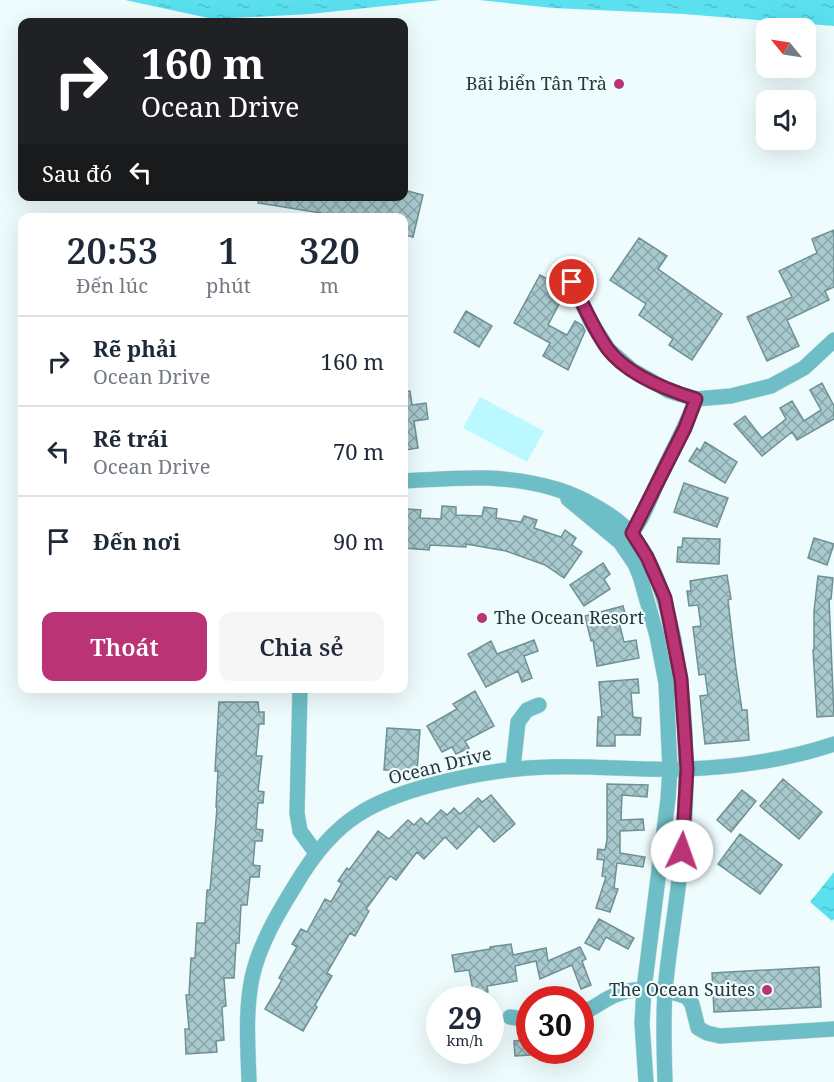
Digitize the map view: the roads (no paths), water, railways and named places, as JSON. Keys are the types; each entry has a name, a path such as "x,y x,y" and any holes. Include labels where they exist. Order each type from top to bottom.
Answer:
{"street":[{"path":"572,282 592,324 609,350 632,370 669,391 696,399 731,396 771,386 804,368 834,340"},
{"path":"646,1082 642,1023 644,990 663,850 670,769 666,683 657,636 640,576 626,538 685,428 696,399"},
{"path":"408,481 478,476 504,478 556,489 589,503 647,557 665,598 681,679 687,769 682,851 663,1019 665,1082"},
{"path":"300,693 297,813 300,831 316,852"},
{"name":"Ocean Drive","path":"513,768 518,722 527,710 539,705"},
{"name":"Ocean Drive","path":"249,1082 247,1018 252,977 262,946 316,852 338,830 359,814 377,804 422,788 513,768 687,769 761,763 834,744"},
{"path":"594,1006 617,994 644,990 687,997 692,1004 698,1028 707,1034 720,1036 834,1029"},
{"path":"510,1017 516,1018"}],"water":[{"path":"125,0 441,0 310,14 208,18"},
{"path":"479,0 834,0 834,26 816,25 816,18 756,18 756,20 553,8"},
{"path":"834,872 834,919 832,921 810,902"}],"place":[{"name":"Bãi biển Tân Trà","path":"619,84"},
{"name":"The Ocean Resort","path":"482,618"},
{"name":"The Ocean Suites","path":"767,990"}]}
